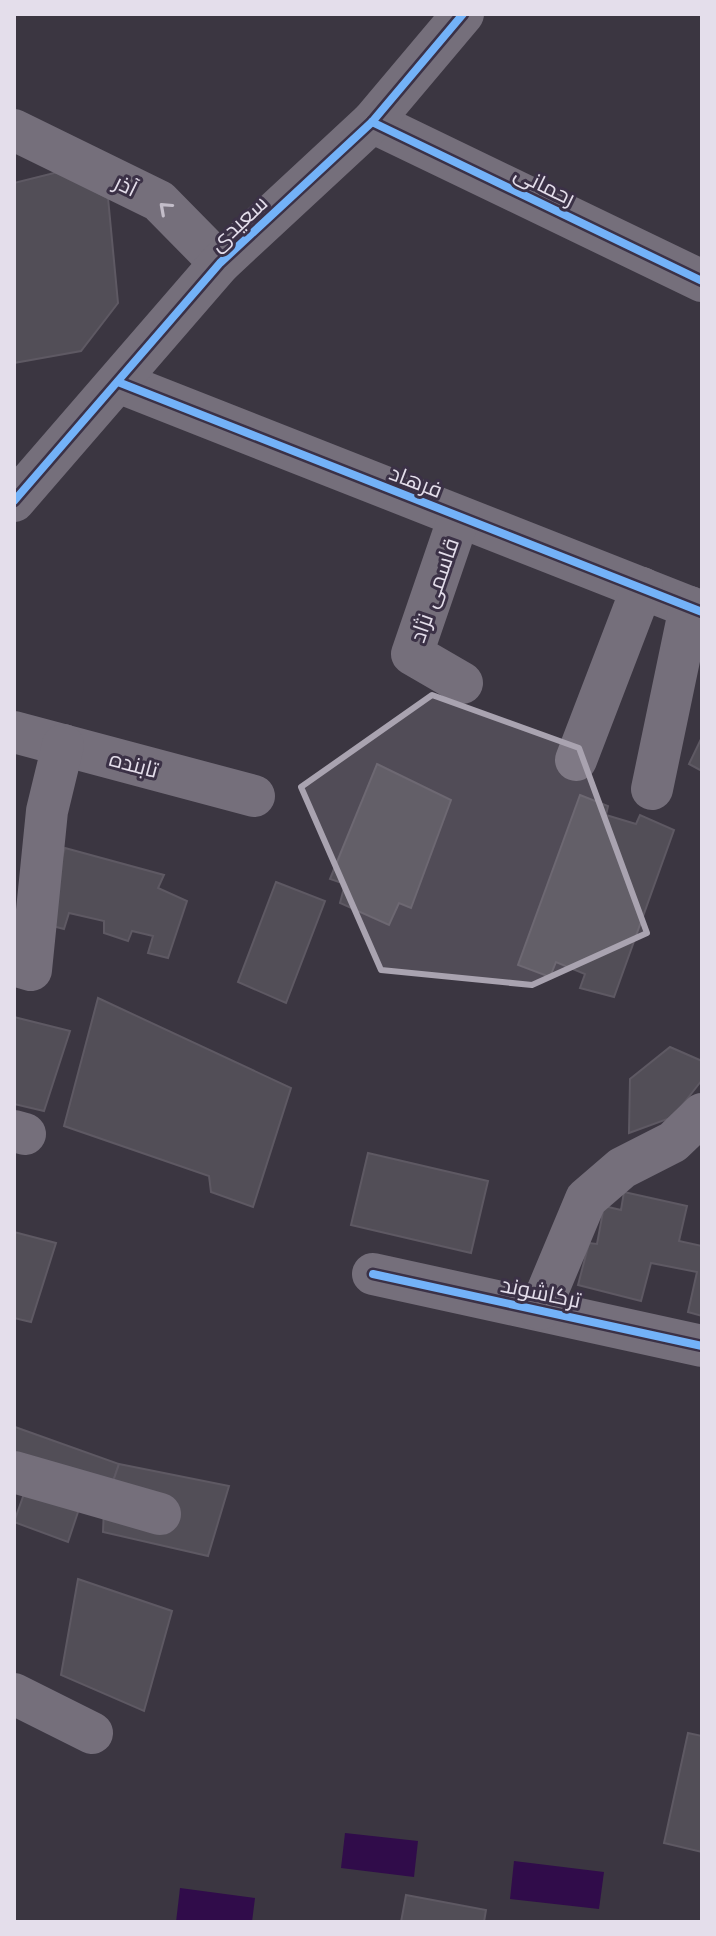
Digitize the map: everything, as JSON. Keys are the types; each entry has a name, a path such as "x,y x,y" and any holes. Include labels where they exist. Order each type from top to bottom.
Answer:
{"street":[{"name":"سعیدی","path":"14,501 220,263 372,122 463,14"},
{"name":"رحمانی","path":"372,122 702,281"},
{"name":"آذر","path":"14,130 159,201 220,263"},
{"name":"فرهاد","path":"118,382 696,610"},
{"name":"قاسمی نژاد","path":"459,517 412,654 462,683"},
{"path":"576,760 642,588"},
{"path":"652,789 696,610"},
{"name":"تابنده","path":"14,732 254,796"},
{"path":"14,965 31,970 46,819 63,745"},
{"path":"540,1309 586,1199 622,1168 673,1142 702,1114"},
{"name":"ترکاشوند","path":"373,1274 702,1346"},
{"path":"14,1472 160,1514"},
{"path":"14,1694 92,1733"}],"highlighted area":[{"path":"432,695 579,748 647,933 532,985 381,970 301,787"}],"shaded area":[{"path":"345,1833 418,1841 414,1877 341,1868"},
{"path":"514,1861 604,1872 599,1909 510,1899"},
{"path":"180,1888 255,1898 252,1922 176,1922"}],"building":[{"path":"58,172 108,198 118,303 81,351 14,363 14,183"},
{"path":"702,737 702,771 689,764"},
{"path":"377,764 451,800 411,908 399,903 389,925 340,903 345,884 330,879"},
{"path":"580,795 608,806 606,815 636,824 640,815 674,830 614,997 580,988 585,974 556,962 550,977 518,965"},
{"path":"65,848 164,875 158,888 187,901 168,958 148,953 153,936 132,931 128,941 104,933 104,921 69,913 64,929 41,923"},
{"path":"276,882 325,901 286,1003 238,982"},
{"path":"98,998 291,1088 253,1207 211,1192 209,1176 64,1126"},
{"path":"14,1017 70,1031 44,1111 14,1104"},
{"path":"670,1047 702,1061 702,1080 673,1117 629,1133 630,1079"},
{"path":"368,1153 488,1181 471,1253 351,1225"},
{"path":"624,1192 687,1206 679,1241 702,1246 702,1316 688,1312 697,1272 651,1263 641,1301 578,1285 589,1243 597,1244 604,1206 621,1210"},
{"path":"14,1232 56,1243 31,1322 14,1318"},
{"path":"15,1427 119,1464 104,1508 82,1500 68,1542 14,1522 25,1491 14,1487"},
{"path":"119,1464 229,1486 208,1556 103,1532 104,1508"},
{"path":"78,1579 172,1611 144,1711 61,1675"},
{"path":"688,1733 702,1736 702,1852 664,1843"},
{"path":"406,1895 486,1910 484,1922 401,1922"}],"cycle path":[{"path":"14,501 220,263 372,122 463,14"},
{"path":"372,122 702,281"},
{"path":"118,382 702,612"},
{"path":"373,1274 702,1346"}]}
